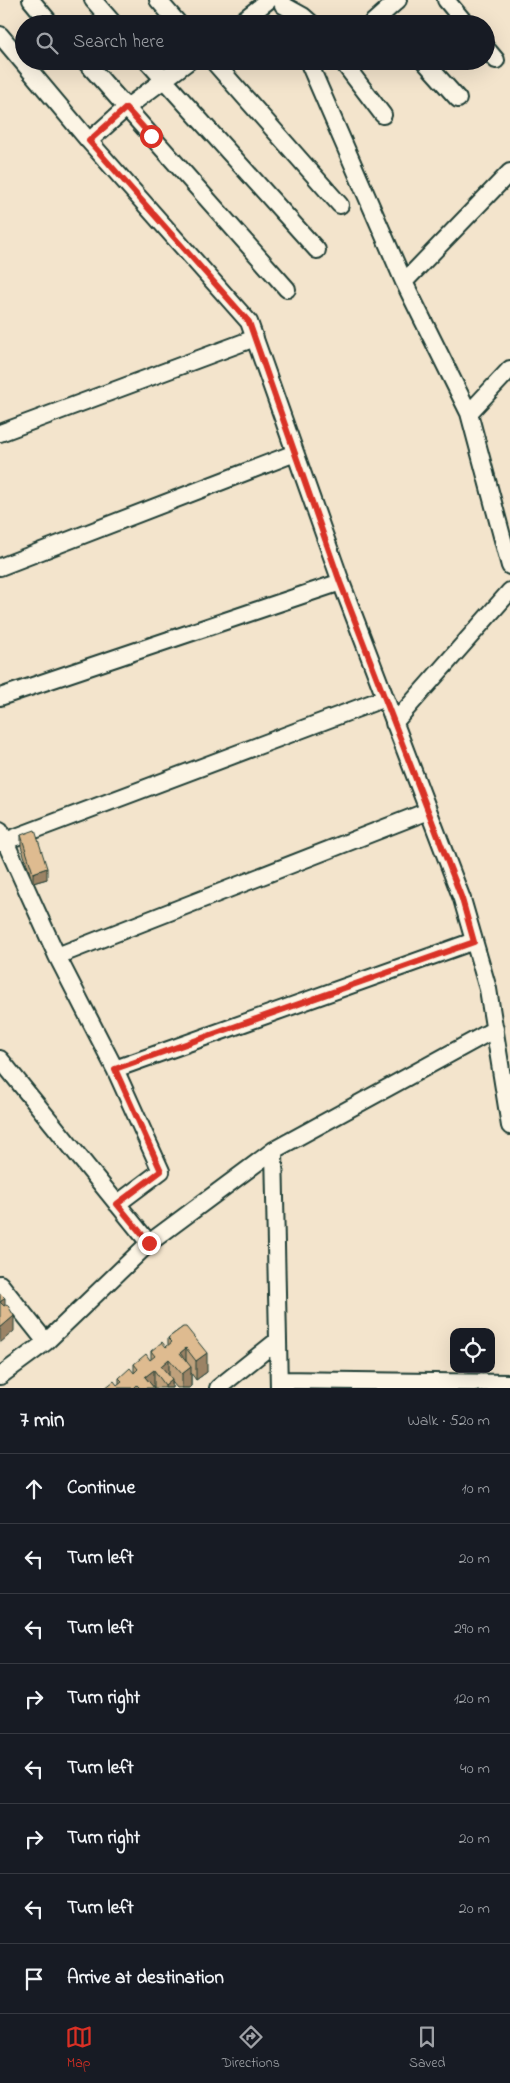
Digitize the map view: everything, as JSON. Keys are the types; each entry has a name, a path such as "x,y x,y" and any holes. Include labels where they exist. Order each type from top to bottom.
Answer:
{"street":[{"path":"30,0 44,15"},
{"path":"93,0 106,15"},
{"path":"158,0 171,15"},
{"path":"386,15 398,0"},
{"path":"446,0 458,15"},
{"path":"254,15 277,2"},
{"path":"277,2 285,15"},
{"path":"277,2 300,15"},
{"path":"0,35 15,53"},
{"path":"29,70 89,141 249,322 340,582 462,899 488,990 510,1126"},
{"path":"92,70 287,289"},
{"path":"156,70 317,250"},
{"path":"89,141 126,108 176,70"},
{"path":"221,70 340,205"},
{"path":"312,70 404,282 469,413 510,566"},
{"path":"349,70 383,115"},
{"path":"432,70 458,100"},
{"path":"404,282 510,172"},
{"path":"0,433 255,338"},
{"path":"469,413 510,369"},
{"path":"0,567 295,453"},
{"path":"0,697 340,582"},
{"path":"394,723 510,591"},
{"path":"117,1204 161,1171 115,1069 57,956 1,838 385,698"},
{"path":"57,956 428,811"},
{"path":"115,1069 474,942"},
{"path":"0,1376 46,1342 149,1243 274,1150 495,1029"},
{"path":"0,1059 149,1243"},
{"path":"274,1150 279,1384 510,1383"},
{"path":"0,1284 46,1342"},
{"path":"218,1388 278,1340"}],"building":[{"path":"35,830 47,868 33,873 21,835"},
{"path":"0,1293 5,1298 0,1302"},
{"path":"0,1302 4,1306 7,1304 14,1316 0,1328"},
{"path":"183,1327 186,1327 207,1353 196,1361 186,1348 180,1353 191,1367 182,1374 169,1359 161,1366 172,1379 165,1385 154,1370 145,1377 154,1388 140,1388 137,1385 134,1388 105,1388 114,1381 117,1385 122,1381 119,1378 130,1368 134,1373 138,1369 134,1364 146,1354 150,1360 155,1356 151,1351 162,1342 166,1347 172,1342 168,1338"}],"route":[{"path":"149,1243 117,1204 161,1171 115,1069 474,942 462,899 340,582 249,322 89,141 126,108 151,136"}]}
